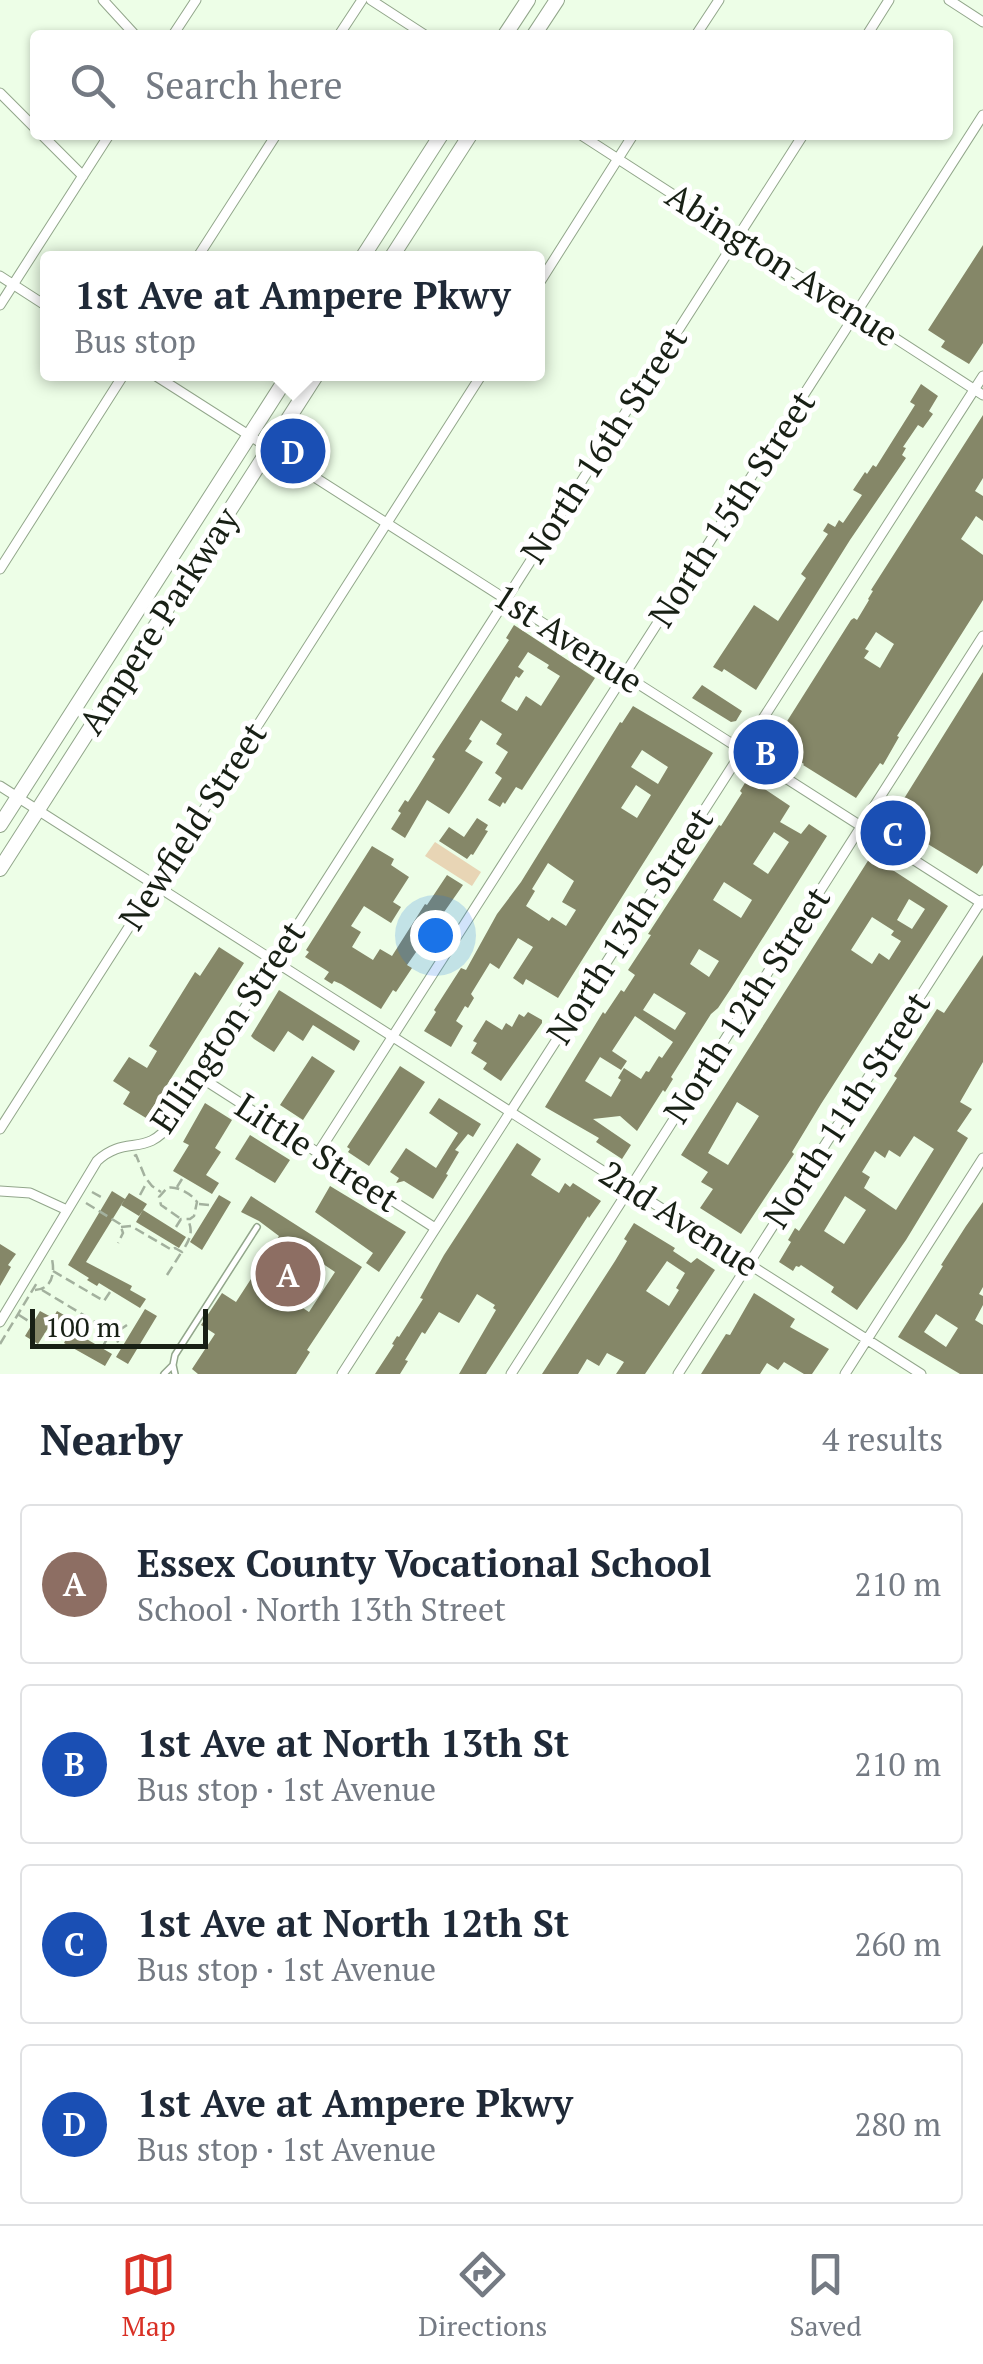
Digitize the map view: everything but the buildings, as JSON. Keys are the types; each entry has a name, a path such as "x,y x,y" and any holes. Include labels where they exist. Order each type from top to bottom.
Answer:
{"street":[{"path":"103,0 130,30"},
{"path":"176,30 196,0"},
{"path":"342,30 362,0"},
{"path":"371,0 417,30"},
{"path":"509,30 528,0"},
{"path":"537,30 556,0"},
{"path":"699,30 719,0"},
{"path":"870,30 890,0"},
{"path":"948,0 983,22"},
{"path":"0,93 30,123"},
{"name":"North 15th Street","path":"318,1153 983,115"},
{"path":"47,140 83,176"},
{"path":"0,305 106,140"},
{"path":"201,251 273,140"},
{"path":"367,251 439,140"},
{"path":"395,251 467,140"},
{"name":"Abington Avenue","path":"589,140 979,392"},
{"path":"545,273 630,140"},
{"name":"North 16th Street","path":"405,754 800,140"},
{"path":"0,276 40,302"},
{"name":"North 13th Street","path":"342,1374 742,751 979,392 983,376"},
{"path":"0,568 120,381"},
{"name":"1st Avenue","path":"163,381 982,901"},
{"name":"Ampere Parkway","path":"0,825 284,381"},
{"name":"Ampere Parkway","path":"0,869 312,381"},
{"name":"Newfield Street","path":"0,1129 478,381"},
{"name":"North 12th Street","path":"511,1374 983,636"},
{"name":"Ellington Street","path":"0,1322 103,1155 115,1148 160,1137 405,754"},
{"name":"2nd Avenue","path":"0,786 921,1374"},
{"name":"North 11th Street","path":"678,1374 982,901"},
{"name":"Little Street","path":"200,1077 435,1228"},
{"path":"845,1374 983,1158"},
{"path":"0,1190 30,1193 67,1210"}],"lane":[{"path":"176,1374 175,1355 256,1228"},
{"path":"164,1374 173,1366"}],"path":[{"path":"128,1157 136,1155 148,1181 161,1192 156,1214"},
{"path":"176,1188 182,1179"},
{"path":"140,1194 148,1181"},
{"path":"161,1192 170,1186 197,1202 209,1204"},
{"path":"91,1191 103,1198"},
{"path":"161,1205 181,1219 188,1219 194,1216 200,1192"},
{"path":"82,1207 84,1202 121,1226 131,1226 182,1252"},
{"path":"176,1227 181,1219"},
{"path":"167,1275 191,1236 193,1228 188,1219"},
{"path":"118,1244 121,1226"},
{"path":"0,1344 52,1258 50,1284 42,1290"},
{"path":"53,1271 104,1301 110,1292"},
{"path":"33,1290 42,1290 114,1331 119,1345"},
{"path":"68,1315 72,1308"},
{"path":"18,1314 30,1322"},
{"path":"104,1346 114,1331 127,1325"}],"shaded area":[{"path":"435,842 481,872 472,886 425,856"}],"place":[{"name":"1st Ave at Ampere Pkwy","path":"293,451"},
{"name":"1st Ave at North 13th St","path":"766,752"},
{"name":"1st Ave at North 12th St","path":"893,833"},
{"name":"Essex County Vocational School","path":"288,1274"}]}
